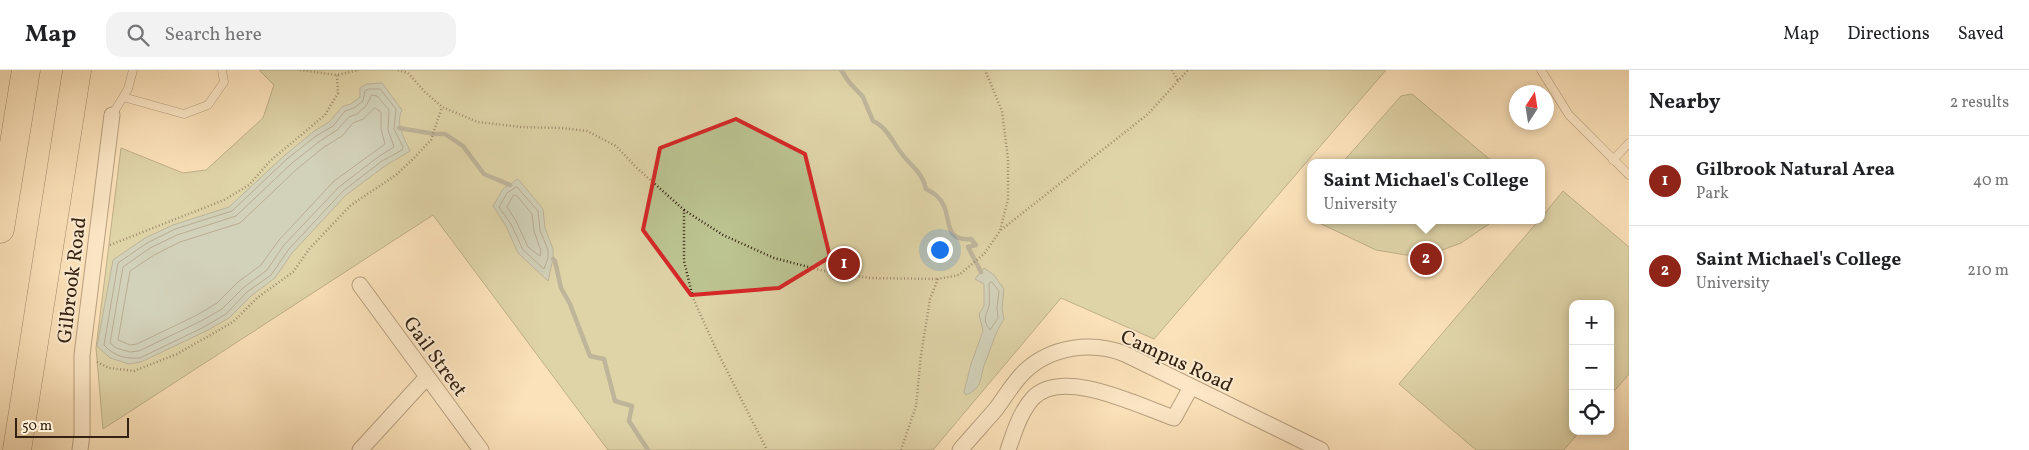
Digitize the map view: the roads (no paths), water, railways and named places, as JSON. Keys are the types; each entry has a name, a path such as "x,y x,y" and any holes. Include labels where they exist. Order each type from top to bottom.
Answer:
{"highway":[{"path":"0,229 26,70"},
{"path":"17,450 77,70"}],"street":[{"name":"Gilbrook Road","path":"80,450 82,434 82,355 112,115"},
{"name":"Gail Street","path":"360,286 426,378 481,450"},
{"name":"Campus Road","path":"960,450 1026,371 1043,358 1064,350 1087,347 1118,352 1321,450"},
{"path":"360,450 426,378"},
{"path":"1008,450 1025,409 1040,392 1050,388 1061,386 1083,387 1174,418 1192,387"}],"lane":[{"path":"112,115 128,89 133,70"},
{"path":"123,98 184,114 208,105 224,82 222,70"},
{"path":"1541,70 1569,115 1629,175"},
{"path":"1613,160 1629,143"}],"water":[{"path":"382,83 402,110 399,120 403,136 410,151 385,166 346,195 292,253 275,278 251,296 229,318 141,362 129,364 110,358 97,346 113,260 145,238 173,225 229,207 285,155 313,132 329,122 343,106 351,104 360,97 360,88 367,84"},
{"path":"518,179 543,209 545,228 553,249 553,259 548,281 518,253 506,226 493,206 503,189"},
{"path":"984,268 994,275 1004,289 1002,308 1004,319 993,341 980,382 976,389 966,395 964,392 971,364 983,331 979,314 984,306 984,284 975,279"}],"waterway":[{"path":"841,70 863,97 873,121 886,131 919,174 926,189 941,200 953,234 963,239 971,239 976,245 968,247 981,272"},
{"path":"399,128 445,134 463,146 484,174 510,185"},
{"path":"553,259 561,288 570,304 590,356 604,359 615,401 632,406 629,421 648,450"}],"place":[{"name":"Saint Michael's College","path":"1426,259"},
{"name":"Gilbrook Natural Area","path":"844,264"}]}
